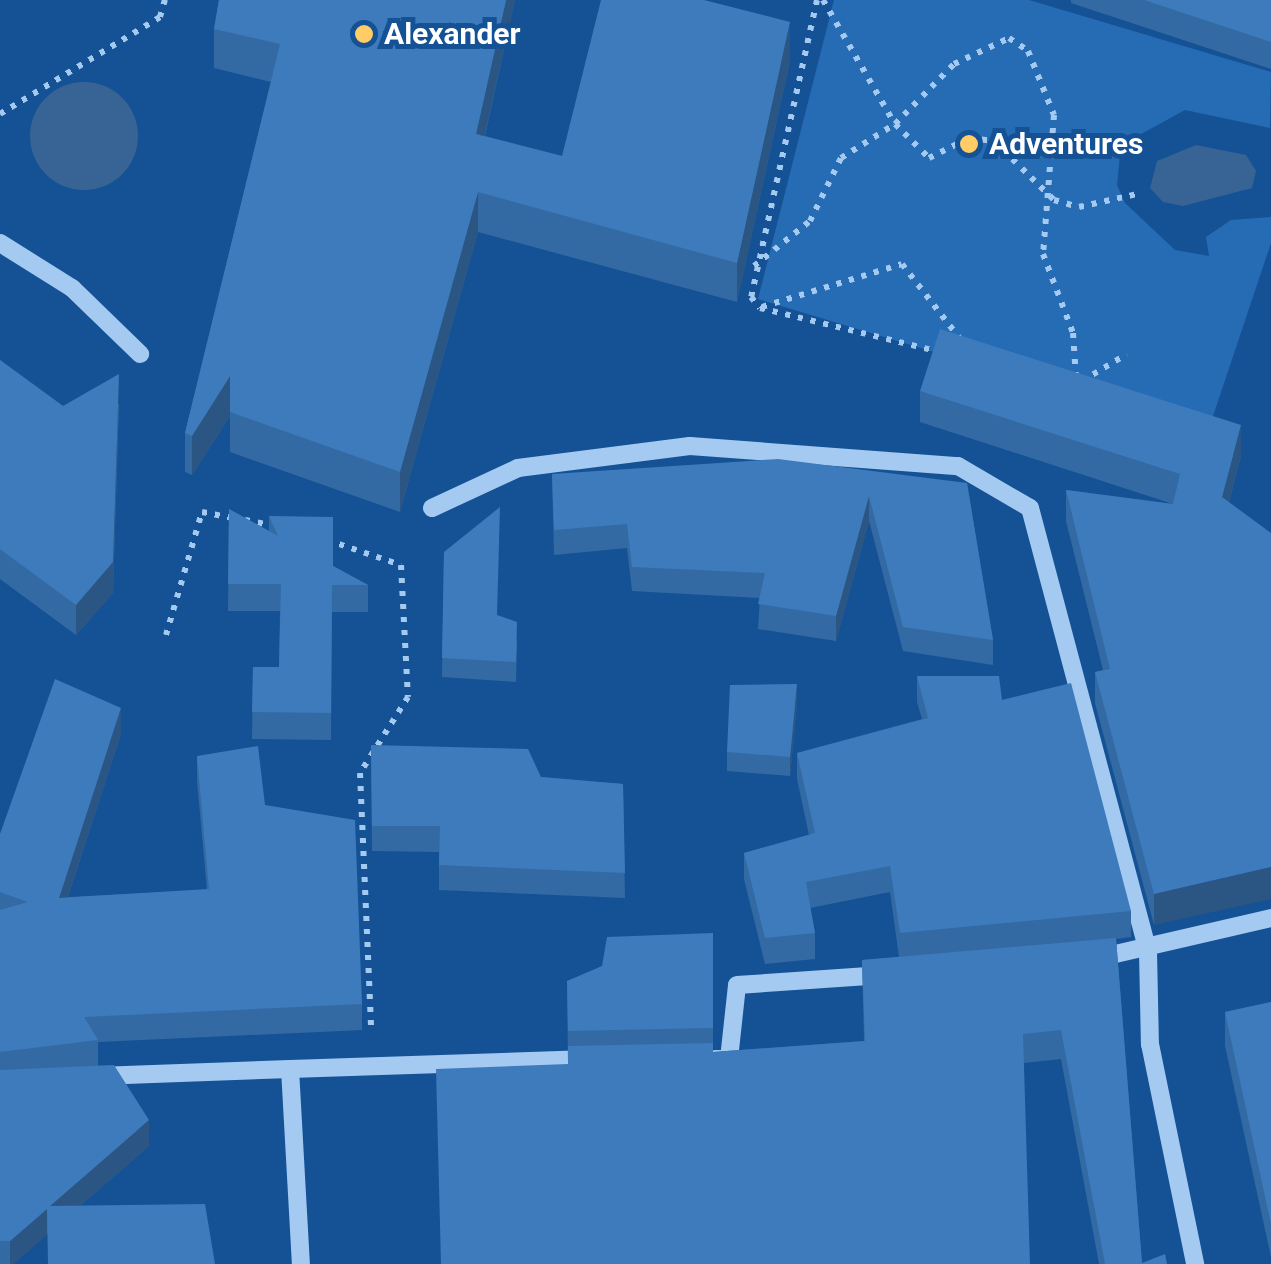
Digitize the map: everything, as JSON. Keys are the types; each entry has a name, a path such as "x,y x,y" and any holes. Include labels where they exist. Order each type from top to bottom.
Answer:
{"street":[{"path":"0,243 72,288 140,354"},
{"path":"432,508 518,468 690,446 958,466 1030,508 1148,952 1150,1044 1195,1264"},
{"path":"1071,960 1148,952 1271,918"},
{"path":"698,1058 728,1059 737,985 902,974"},
{"path":"76,1078 609,1058"},
{"path":"290,1069 300,1264"}],"path":[{"path":"0,114 160,17 165,0"},
{"path":"820,0 895,124 929,158 969,138 994,140 1041,185 1079,208 1137,194"},
{"path":"820,0 754,266 751,297 760,308 959,356"},
{"path":"754,266 810,221 841,158 895,124 954,64 1009,38 1028,51 1050,97 1054,148 1041,185 1042,254 1074,333 1076,385"},
{"path":"760,308 902,264 966,346"},
{"path":"1060,381 1076,385 1128,354"},
{"path":"166,635 202,512 293,528"},
{"path":"311,534 402,565 408,698 360,773 373,1066"}],"shaded area":[{"path":"834,0 1029,0 1271,72 1270,128 1185,110 1121,145 1117,185 1125,203 1175,250 1209,256 1206,237 1231,220 1271,217 1271,243 1207,434 758,299"},
{"path":"84,82 104,87 122,98 133,116 138,136 133,156 122,174 104,185 84,190 64,185 46,174 35,156 30,136 35,116 46,98 64,87"},
{"path":"1196,145 1246,155 1256,171 1252,188 1183,206 1163,202 1150,188 1157,161"}],"building":[{"path":"219,0 506,0 476,134 562,156 601,0 704,0 790,22 737,263 478,192 400,472 230,412 230,376 192,436 185,433 280,44 214,29"},
{"path":"1144,0 1271,0 1271,42"},
{"path":"940,329 1241,425 1222,497 1271,533 1271,867 1154,894 1095,672 1110,669 1066,490 1173,504 1180,474 920,391"},
{"path":"0,360 63,406 119,374 113,562 76,605 0,549"},
{"path":"778,459 967,483 993,640 903,627 869,496 836,616 758,604 765,573 632,567 627,524 554,530 552,474"},
{"path":"500,507 497,615 517,622 516,662 442,658 444,552"},
{"path":"229,509 278,536 269,516 333,517 333,566 368,585 332,585 331,713 252,712 253,667 279,667 281,584 228,584"},
{"path":"917,676 999,676 1002,700 1071,683 1131,911 900,933 890,866 806,882 815,933 765,938 744,853 815,833 797,753 928,718"},
{"path":"55,679 121,708 59,898 209,889 197,756 258,746 265,805 355,820 362,1004 84,1017 98,1040 0,1052 0,910 28,902 0,892 0,834"},
{"path":"797,684 790,757 727,752 730,685"},
{"path":"371,745 528,749 541,777 623,784 625,873 439,865 440,826 372,826"},
{"path":"713,933 713,1028 568,1031 567,981 602,966 607,937"},
{"path":"1116,938 1142,1263 1165,1254 1167,1264 1105,1264 1061,1030 1023,1034 1030,1264 441,1264 436,1069 568,1064 568,1046 713,1043 713,1052 865,1041 862,960"},
{"path":"1271,1002 1271,1224 1225,1012"},
{"path":"114,1065 149,1120 50,1206 205,1204 215,1264 48,1264 47,1209 10,1241 0,1241 0,1070"}],"place":[{"name":"Alexander","path":"364,34"},
{"name":"Adventures","path":"969,144"}]}
